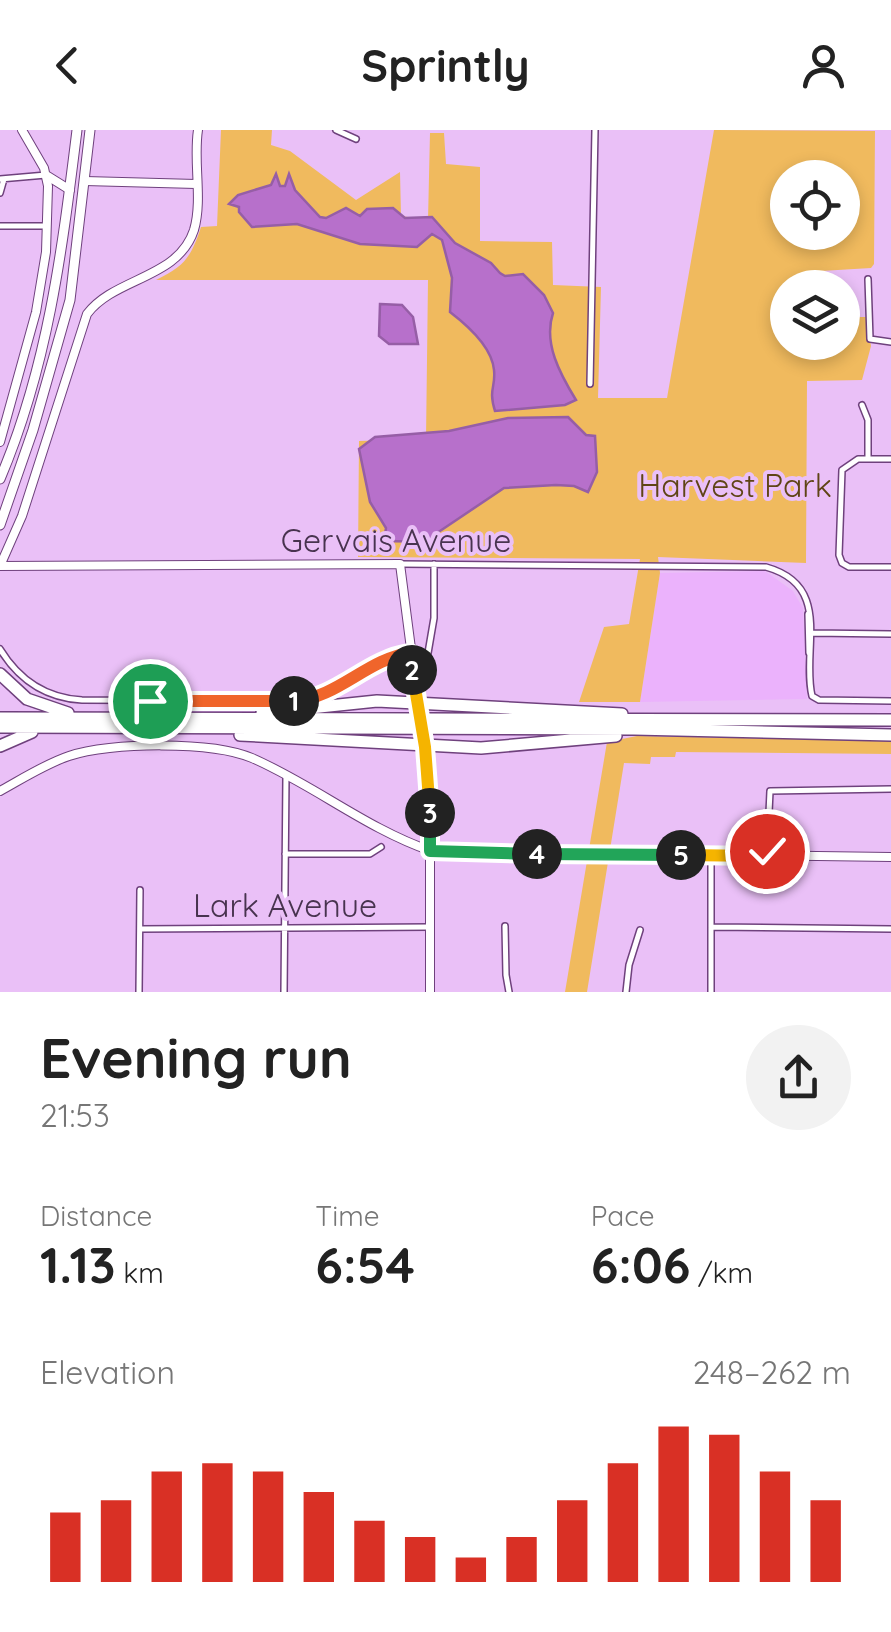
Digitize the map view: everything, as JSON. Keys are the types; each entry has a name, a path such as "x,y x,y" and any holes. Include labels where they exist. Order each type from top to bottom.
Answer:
{"highway":[{"path":"0,674 19,693 48,709 138,719 267,713 365,701 691,720"},
{"path":"0,718 891,720"},
{"path":"0,727 891,734"},
{"path":"0,746 20,734 78,727"},
{"path":"183,728 271,737 509,747 720,731"}],"main road":[{"path":"0,479 26,411 47,336 60,275 76,130"},
{"path":"0,524 33,430 70,300 90,130"},
{"path":"70,184 86,176"}],"street":[{"path":"0,442 36,310 47,226 46,175 22,130"},
{"path":"0,566 28,498 83,322 104,297 168,265 190,238 196,221 198,130"},
{"path":"336,130 356,139"},
{"path":"590,384 595,130"},
{"path":"0,193 2,179 46,175 70,184"},
{"path":"86,176 99,182 196,184"},
{"path":"0,226 47,226"},
{"path":"868,279 870,340 891,342"},
{"path":"862,406 868,420 868,459"},
{"path":"891,459 850,462 840,475 839,555 842,563 849,566 891,567"},
{"path":"400,564 430,794 430,992"},
{"path":"428,653 434,618 434,564"},
{"name":"Gervais Avenue","path":"0,566 758,566 789,578 801,590 809,611"},
{"path":"809,611 810,656"},
{"path":"809,611 812,696 819,700 891,701"},
{"path":"812,633 891,634"},
{"path":"0,649 32,685 58,697 82,700 300,701 330,692 379,662 410,653"},
{"path":"0,791 70,756 124,747 229,751 252,758 430,851 891,857"},
{"path":"284,992 286,776"},
{"path":"767,856 770,791 891,788"},
{"path":"285,854 370,854 381,848"},
{"path":"711,856 711,992"},
{"path":"139,992 140,890"},
{"path":"506,926 509,992"},
{"name":"Lark Avenue","path":"140,928 430,927"},
{"path":"711,927 891,929"},
{"path":"626,992 640,930"}],"shaded area":[{"path":"276,174 280,186 285,186 289,174 295,190 320,217 346,208 360,216 367,209 393,208 405,218 432,217 455,243 491,263 500,273 523,274 544,295 553,313 552,347 576,400 565,405 495,411 494,370 489,353 450,312 452,278 442,240 432,234 417,247 360,244 297,224 252,227 239,207 229,204 238,195 271,185"},
{"path":"380,304 402,305 413,317 418,344 389,344 379,336"},
{"path":"568,417 586,435 595,436 597,472 588,492 556,485 504,488 437,533 434,542 384,541 386,528 370,502 359,449 375,437 449,431 508,418"},
{"path":"765,571 793,591 803,608 807,699 640,702 660,573"}],"green space":[{"name":"Harvest Park","path":"221,130 272,130 271,145 290,151 356,200 400,172 401,216 428,220 430,133 444,133 446,164 480,167 480,241 552,242 553,285 601,287 598,398 667,398 714,130 875,131 871,268 770,270 770,360 860,360 860,317 866,317 871,346 862,380 807,381 806,563 658,557 660,573 640,702 579,702 604,627 629,624 640,559 358,557 359,441 426,439 428,280 156,280 186,260 201,227 217,226"},
{"path":"637,736 891,741 891,754 676,752 675,757 651,757 650,764 624,763 587,992 565,992 607,742"}],"route":[{"path":"150,701 310,699 330,692 379,662 410,653 430,794 430,851 767,856 767,851"}]}
